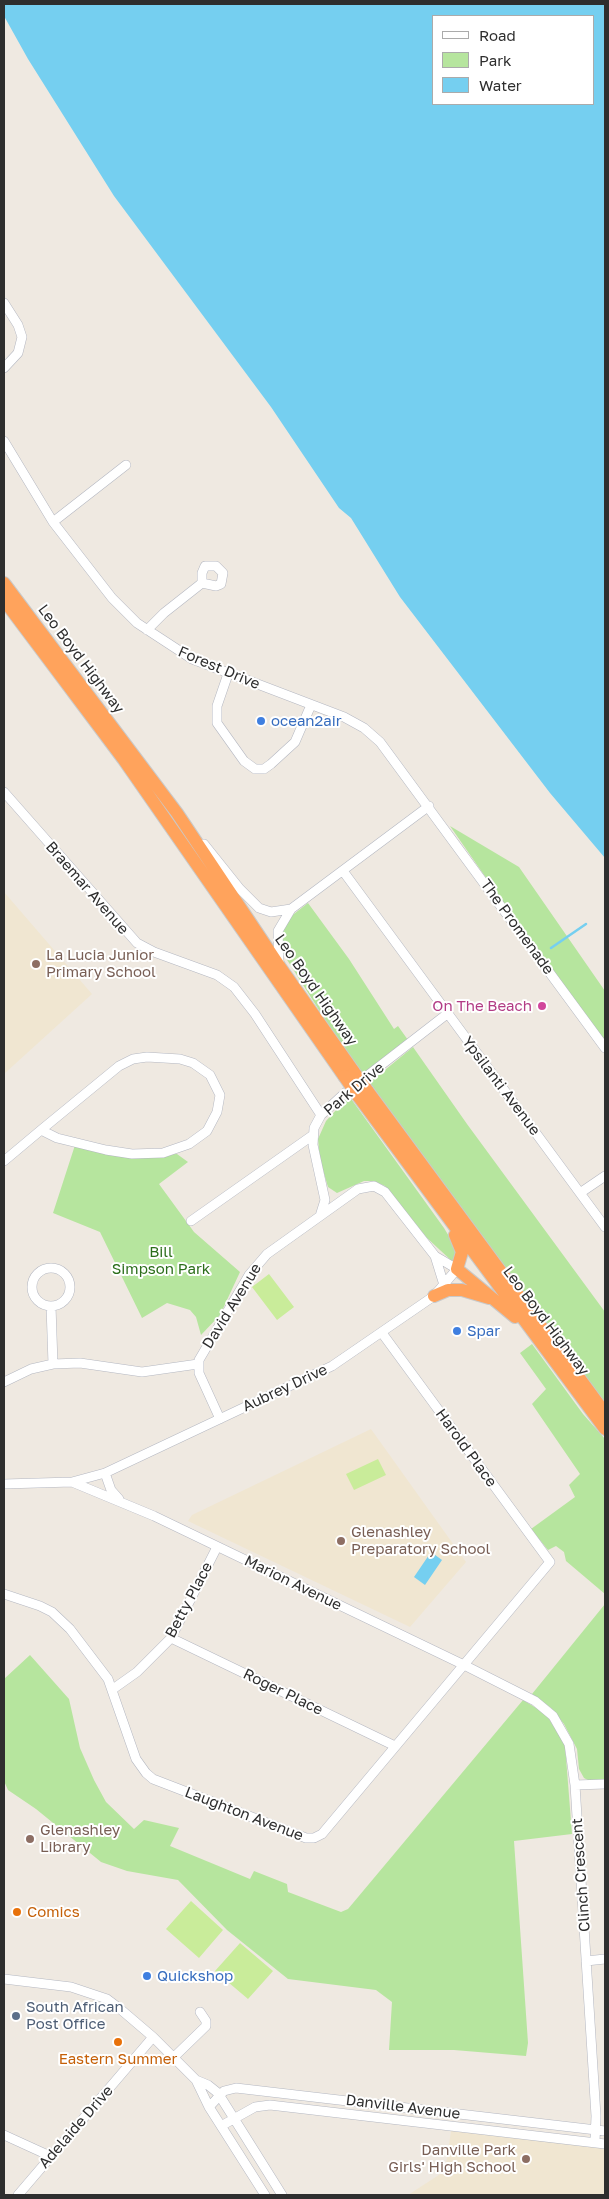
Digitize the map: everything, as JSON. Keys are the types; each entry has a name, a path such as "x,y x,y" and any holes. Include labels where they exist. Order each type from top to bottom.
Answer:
{"highway":[{"name":"Leo Boyd Highway","path":"4,583 177,813 349,1074"},
{"name":"Leo Boyd Highway","path":"4,600 136,776 363,1093 605,1413"},
{"name":"Leo Boyd Highway","path":"363,1093 450,1220 605,1429"},
{"path":"450,1220 462,1252 457,1269 508,1310 549,1354"},
{"path":"434,1296 448,1290 469,1290 489,1298 508,1310"}],"street":[{"path":"4,303 18,325 22,337 18,353 4,368"},
{"name":"Forest Drive","path":"4,441 53,522 120,608 181,654 352,721 373,735 390,753 429,806"},
{"path":"53,522 126,465"},
{"path":"147,630 164,613 202,583"},
{"path":"228,674 217,706 217,723 244,761 255,770 264,769 290,748 311,705"},
{"name":"Braemar Avenue","path":"4,792 133,939 154,952 218,975 234,987 255,1014 322,1115"},
{"path":"280,967 278,931 291,909 429,806"},
{"name":"The Promenade","path":"429,806 605,1048"},
{"path":"177,813 250,900 259,908 271,912 291,909"},
{"name":"Ypsilanti Avenue","path":"343,871 605,1228"},
{"name":"Park Drive","path":"320,1216 325,1204 313,1152 313,1135 322,1115 346,1093 447,1014"},
{"path":"4,1161 41,1130 119,1066 139,1058 180,1059 193,1063 210,1074 220,1096 217,1112 207,1131 189,1144 163,1153 132,1154 106,1150 57,1138 41,1130"},
{"path":"191,1221 313,1135"},
{"path":"580,1193 605,1176"},
{"path":"320,1216 363,1187 374,1186 385,1192 435,1256 444,1285"},
{"path":"323,1191 336,1197 346,1197"},
{"name":"David Avenue","path":"220,1419 199,1373 198,1364 211,1337 258,1263 320,1216"},
{"path":"435,1256 457,1269"},
{"path":"50,1267 64,1273 70,1286 65,1300 51,1306 37,1301 31,1288 36,1274 50,1267"},
{"name":"Aubrey Drive","path":"93,1478 325,1370 434,1296 457,1269"},
{"path":"51,1306 53,1364"},
{"name":"Harold Place","path":"382,1333 550,1562"},
{"name":"David Avenue","path":"4,1382 31,1369 53,1364 80,1363 142,1372 198,1364"},
{"name":"Marion Avenue","path":"105,1473 111,1490 121,1500"},
{"name":"Marion Avenue","path":"4,1484 72,1482 93,1478"},
{"name":"Marion Avenue","path":"72,1482 121,1500 464,1665"},
{"name":"Betty Place","path":"113,1689 137,1672 171,1638 217,1547"},
{"name":"Laughton Avenue","path":"4,1594 30,1601 62,1620 100,1667 113,1689 136,1759 153,1779 306,1838 314,1838 322,1834 550,1562"},
{"name":"Roger Place","path":"171,1638 395,1746"},
{"name":"Clinch Crescent","path":"464,1665 535,1701 553,1716 569,1744 575,1785 586,1961 601,2130 595,2142"},
{"path":"575,1785 605,1784"},
{"path":"586,1961 605,1959"},
{"path":"4,1978 62,1985 98,1996 119,2008 153,2037 196,2080 221,2126 265,2195"},
{"path":"173,2058 206,2026 205,2017 200,2012"},
{"name":"Adelaide Drive","path":"18,2195 153,2037"},
{"path":"196,2080 208,2085 220,2095 282,2195"},
{"name":"Danville Avenue","path":"220,2095 228,2088 236,2088 601,2130"},
{"path":"210,2107 220,2095"},
{"name":"Danville Avenue","path":"221,2126 255,2107 270,2105 605,2144"},
{"path":"4,2135 50,2156"}],"shaded area":[{"name":"La Lucia Junior Primary School","path":"4,892 92,994 4,1074"},
{"name":"Glenashley Preparatory School","path":"371,1429 466,1562 410,1627 188,1521 192,1515"},
{"name":"Danville Park Girls' High School","path":"451,2131 605,2147 605,2195 408,2195 445,2171"}],"green space":[{"path":"450,826 519,867 605,991 605,1049"},
{"path":"308,903 349,959 394,1029 398,1026 408,1040 363,1074 340,1043 284,955 281,946 283,930 290,917"},
{"path":"413,1047 605,1312 605,1403 369,1083"},
{"path":"349,1096 444,1228 456,1248 454,1263 427,1238 385,1186 374,1181 364,1181 337,1193 328,1187 320,1160 318,1139 326,1121"},
{"name":"Bill Simpson Park","path":"76,1142 148,1155 177,1154 188,1162 159,1184 194,1232 240,1272 220,1315 201,1335 196,1317 190,1310 167,1303 142,1318 100,1232 53,1213"},
{"path":"269,1274 294,1307 277,1320 252,1287"},
{"path":"532,1344 583,1414 605,1439 605,1594 566,1561 564,1552 556,1546 548,1550 531,1529 575,1497 569,1485 580,1474 532,1404 546,1389 520,1353"},
{"path":"378,1459 386,1475 354,1490 346,1474"},
{"path":"605,1604 605,1781 590,1781 584,1778 579,1769 577,1749 564,1724 551,1708 532,1694"},
{"path":"30,1655 69,1699 80,1748 94,1780 106,1802 134,1829 144,1820 179,1828 170,1846 250,1879 254,1871 287,1884 288,1892 341,1912 348,1909 523,1700 546,1714 565,1745 572,1834 514,1841 528,2043 526,2056 454,2050 389,2050 392,2002 376,1990 288,1979 227,1930 178,1880 127,1871 101,1862 36,1809 8,1790 4,1781 4,1679"},
{"path":"191,1901 223,1930 199,1958 166,1929"},
{"path":"240,1943 273,1971 248,1999 215,1971"}],"water":[{"path":"4,4 605,4 605,858 550,793 400,597 351,518 339,508 271,407 114,196 28,59 4,16"},
{"path":"431,1552 442,1560 425,1585 414,1577"}],"waterway":[{"path":"551,948 586,924"}],"place":[{"name":"ocean2air","path":"261,721"},
{"name":"La Lucia Junior Primary School","path":"36,964"},
{"name":"On The Beach","path":"542,1006"},
{"name":"Spar","path":"457,1331"},
{"name":"Glenashley Preparatory School","path":"341,1541"},
{"name":"Glenashley Library","path":"30,1839"},
{"name":"Comics","path":"17,1912"},
{"name":"Quickshop","path":"147,1976"},
{"name":"South African Post Office","path":"16,2016"},
{"name":"Eastern Summer","path":"118,2042"},
{"name":"Danville Park Girls' High School","path":"526,2159"}]}
